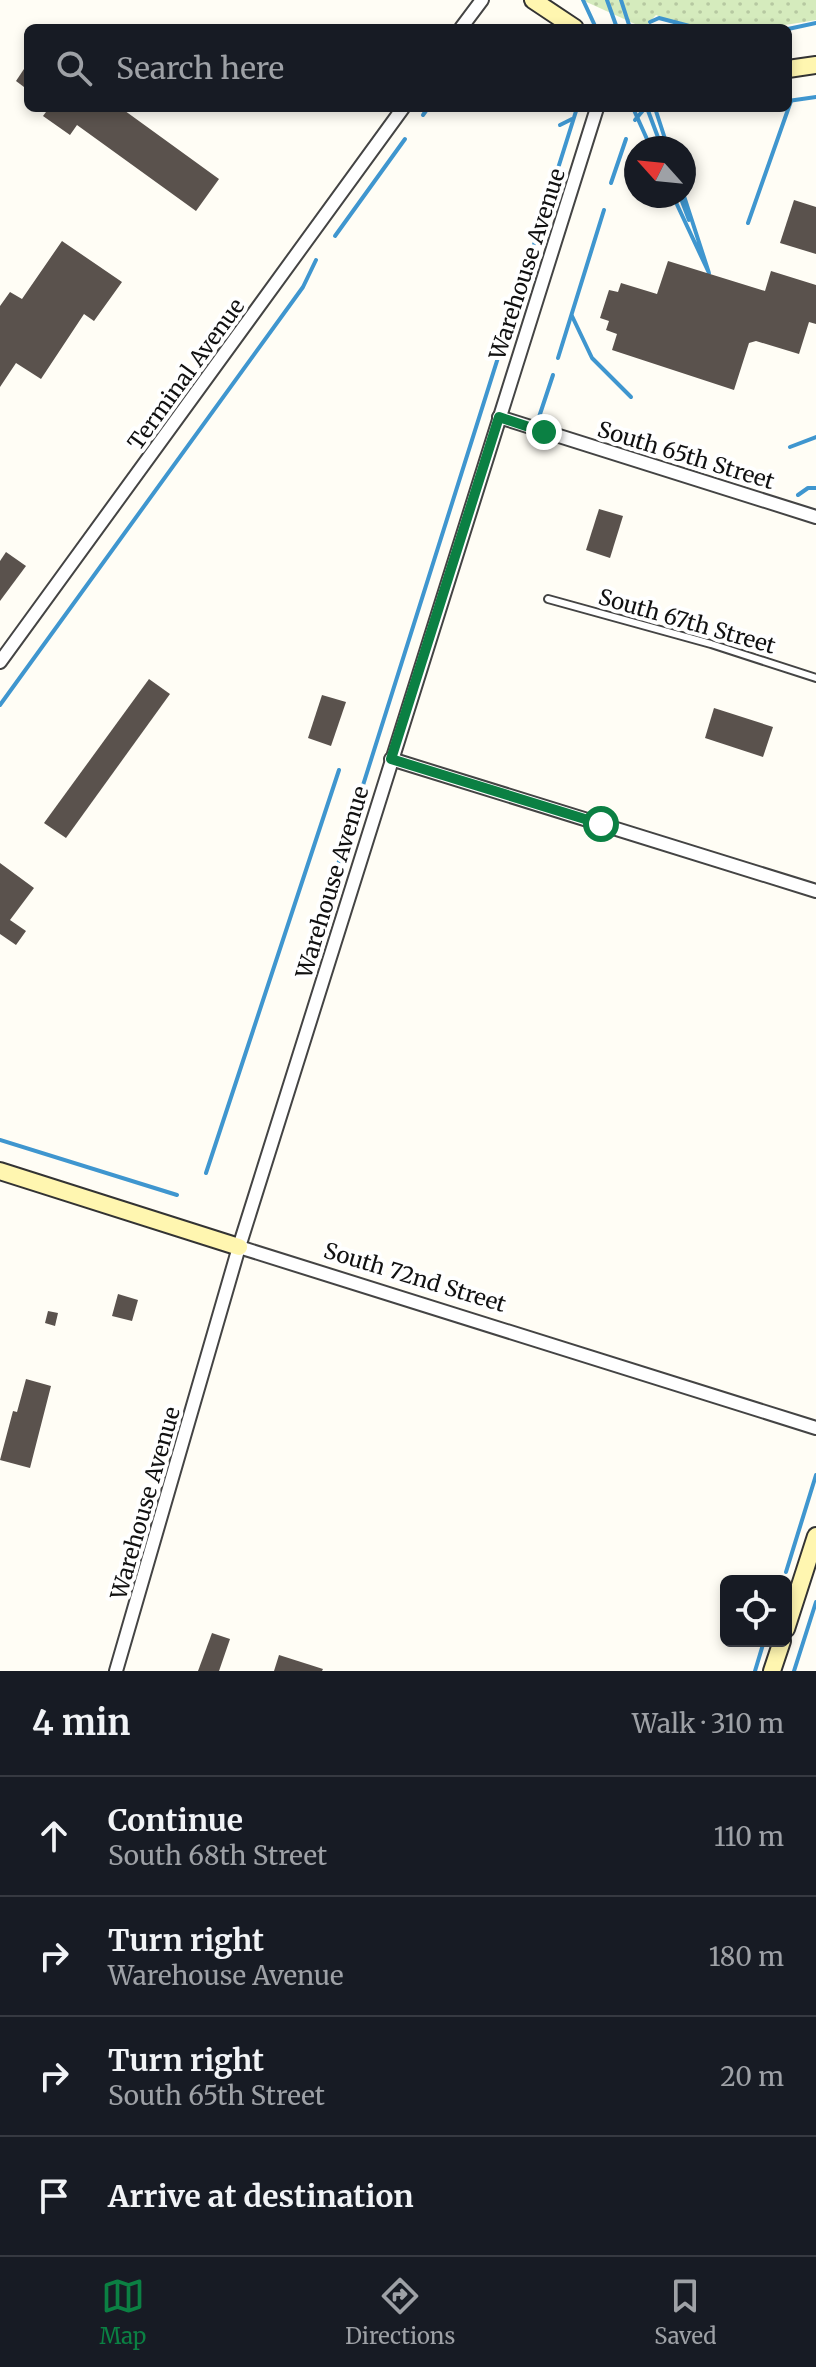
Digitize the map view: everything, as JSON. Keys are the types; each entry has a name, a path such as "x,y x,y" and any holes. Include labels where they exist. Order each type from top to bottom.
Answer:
{"street":[{"path":"464,24 482,0"},
{"path":"533,0 569,24"},
{"path":"792,68 816,65"},
{"name":"Terminal Avenue","path":"0,662 400,112"},
{"name":"Warehouse Avenue","path":"116,1671 239,1247 596,112"},
{"name":"South 65th Street","path":"499,417 816,517"},
{"path":"391,759 816,891"},
{"name":"South 72nd Street","path":"0,1171 816,1428"},
{"path":"792,1610 816,1536"},
{"path":"772,1671 780,1647"}],"lane":[{"name":"South 67th Street","path":"548,599 711,644 816,678"}],"green space":[{"path":"582,0 816,0 816,20 790,24 685,24 656,15 648,24 635,24"}],"building":[{"path":"24,69 24,87 16,81"},
{"path":"46,112 127,112 219,179 196,211 77,125 70,135 43,116"},
{"path":"794,200 816,207 816,254 780,243"},
{"path":"62,241 122,282 94,321 84,314 41,379 16,363 0,387 0,306 10,292 22,299"},
{"path":"668,261 765,291 771,271 816,285 816,324 809,322 799,354 756,341 749,343 734,390 612,350 617,334 606,330 609,321 600,318 609,290 618,292 621,283 657,294"},
{"path":"599,509 623,516 610,558 586,550"},
{"path":"6,552 26,566 0,601 0,561"},
{"path":"149,679 170,694 66,838 44,823"},
{"path":"322,695 346,702 331,746 308,738"},
{"path":"714,708 773,727 763,757 705,738"},
{"path":"0,863 34,888 10,920 26,931 16,945 0,934"},
{"path":"118,1294 138,1300 132,1321 112,1316"},
{"path":"48,1311 58,1313 55,1326 45,1323"},
{"path":"26,1379 51,1386 30,1468 0,1460 13,1411 17,1412"},
{"path":"212,1633 230,1639 219,1671 198,1671"},
{"path":"279,1655 323,1669 274,1671"}],"waterway":[{"path":"583,0 594,24"},
{"path":"607,0 616,24"},
{"path":"621,0 629,24"},
{"path":"650,22 659,18 682,24"},
{"path":"792,28 816,23"},
{"path":"792,100 816,97"},
{"path":"526,270 576,112"},
{"path":"635,112 646,136"},
{"path":"635,120 642,112"},
{"path":"648,112 658,136"},
{"path":"656,112 664,136"},
{"path":"748,223 787,112"},
{"path":"560,125 572,119"},
{"path":"335,236 405,139"},
{"path":"611,183 624,145"},
{"path":"679,208 709,273 688,208"},
{"path":"684,208 689,220"},
{"path":"558,358 604,210"},
{"path":"0,705 303,287 316,260"},
{"path":"328,896 514,307"},
{"path":"572,316 592,358 631,397"},
{"path":"539,417 553,375"},
{"path":"790,447 816,437"},
{"path":"798,495 808,488 816,488"},
{"path":"206,1173 339,770"},
{"path":"0,1140 177,1195"},
{"path":"786,1572 816,1475"},
{"path":"794,1671 816,1602"},
{"path":"755,1671 762,1647"}],"route":[{"path":"544,432 499,417 391,759 601,824"}]}
